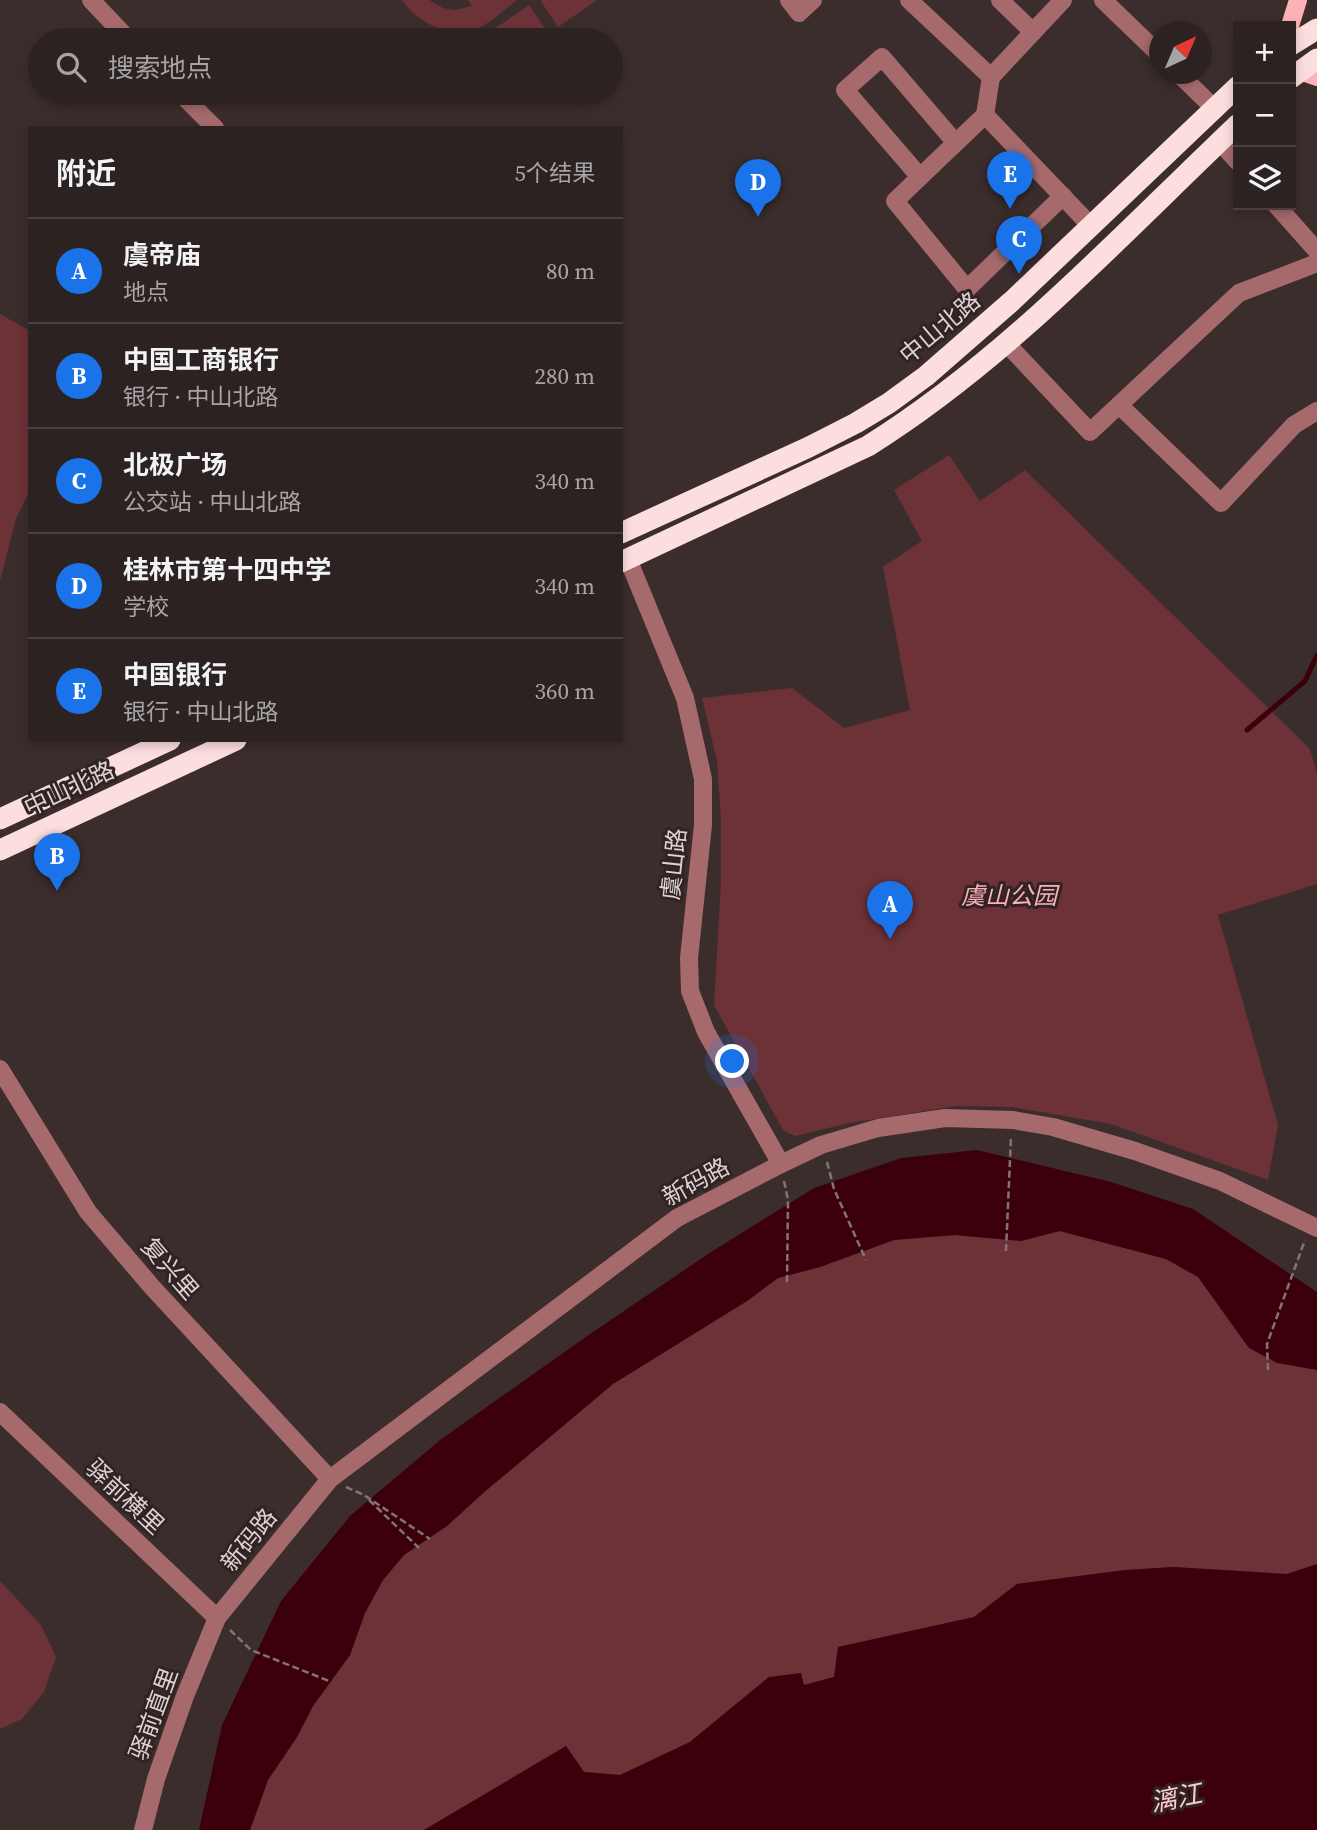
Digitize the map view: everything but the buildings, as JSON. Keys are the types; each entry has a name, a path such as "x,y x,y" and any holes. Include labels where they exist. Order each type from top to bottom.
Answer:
{"highway":[{"path":"1296,42 1317,29"},
{"name":"中山北路","path":"623,532 809,447 889,403 971,338 1233,91"},
{"path":"625,560 868,446 931,403 1006,343 1233,129"},
{"name":"中山北路","path":"0,818 166,742"},
{"name":"中山北路","path":"0,850 232,742"}],"main road":[{"path":"1292,21 1298,0"}],"street":[{"path":"91,0 118,28"},
{"path":"789,0 799,13 813,0"},
{"path":"909,0 990,77"},
{"path":"1000,0 1033,32"},
{"path":"1063,0 990,77 985,115 895,201 967,289 1063,196"},
{"path":"1103,0 1149,44"},
{"path":"920,177 845,90 882,57 956,142"},
{"path":"1190,84 1215,108"},
{"path":"192,105 213,126"},
{"path":"985,115 1091,226"},
{"path":"1220,142 1233,156"},
{"path":"1280,210 1317,251"},
{"path":"1006,343 1090,432 1239,293 1317,263"},
{"path":"1119,405 1221,503 1294,425 1317,411"},
{"name":"虞山路","path":"625,560 685,698 703,779 703,825 689,958 690,991 706,1032 781,1164"},
{"name":"复兴里","path":"0,1069 88,1212 152,1287 330,1479"},
{"name":"新码路","path":"217,1618 330,1479 677,1218 821,1145 878,1128 945,1118 1013,1120 1054,1127 1135,1151 1220,1181 1314,1226"},
{"name":"驿前横里","path":"0,1412 217,1618"},
{"name":"驿前直里","path":"143,1830 156,1779 185,1696 217,1618"}],"path":[{"path":"1006,1251 1009,1151"},
{"path":"832,1177 834,1189 866,1260"},
{"path":"787,1282 788,1200"},
{"path":"1268,1370 1267,1344 1294,1266 1314,1226"},
{"path":"419,1548 364,1495 430,1539"},
{"path":"217,1618 251,1650 329,1681"}],"green space":[{"path":"402,0 429,0 443,8 454,10 472,6 468,0 517,0 478,28 439,28 408,8"},
{"path":"540,0 597,0 558,27"},
{"path":"529,5 545,28 495,28"},
{"path":"0,314 28,330 28,495 16,518 0,581"},
{"name":"虞山公园","path":"949,455 980,501 1025,470 1310,749 1317,774 1317,884 1218,915 1278,1125 1268,1180 1111,1124 1012,1107 955,1106 849,1123 795,1136 783,1130 714,1005 721,881 721,820 717,761 702,698 792,688 844,728 910,710 883,567 922,541 894,490"},
{"path":"1059,1231 1166,1259 1198,1277 1249,1348 1317,1370 1317,1564 1287,1574 1173,1567 1125,1570 1017,1584 974,1617 838,1647 834,1677 804,1685 769,1677 690,1742 620,1775 584,1772 566,1746 424,1830 250,1830 268,1780 297,1737 313,1706 350,1655 365,1613 383,1580 404,1555 447,1526 613,1384 747,1301 778,1278 820,1267 894,1240 955,1235 1021,1241"},
{"path":"0,1581 41,1625 56,1657 44,1692 22,1719 0,1729"}],"water":[{"path":"977,1150 1111,1182 1193,1209 1317,1292 1317,1370 1277,1363 1249,1348 1198,1277 1166,1259 1060,1231 1021,1241 955,1235 894,1240 820,1267 778,1278 747,1301 613,1384 447,1526 404,1555 383,1580 365,1613 350,1655 313,1706 297,1737 268,1780 250,1830 199,1830 222,1725 281,1601 350,1516 440,1440 711,1252 814,1188 901,1158"},
{"name":"漓江","path":"1317,1564 1317,1830 424,1830 566,1746 584,1772 620,1775 690,1742 769,1677 801,1673 804,1685 834,1677 838,1647 974,1617 1017,1584 1125,1570 1173,1567 1287,1574"}],"waterway":[{"path":"1247,730 1305,681 1317,655"}],"place":[{"name":"中国银行","path":"1010,209"},
{"name":"桂林市第十四中学","path":"758,217"},
{"name":"北极广场","path":"1019,274"},
{"name":"中国工商银行","path":"57,891"},
{"name":"虞帝庙","path":"890,939"}]}
